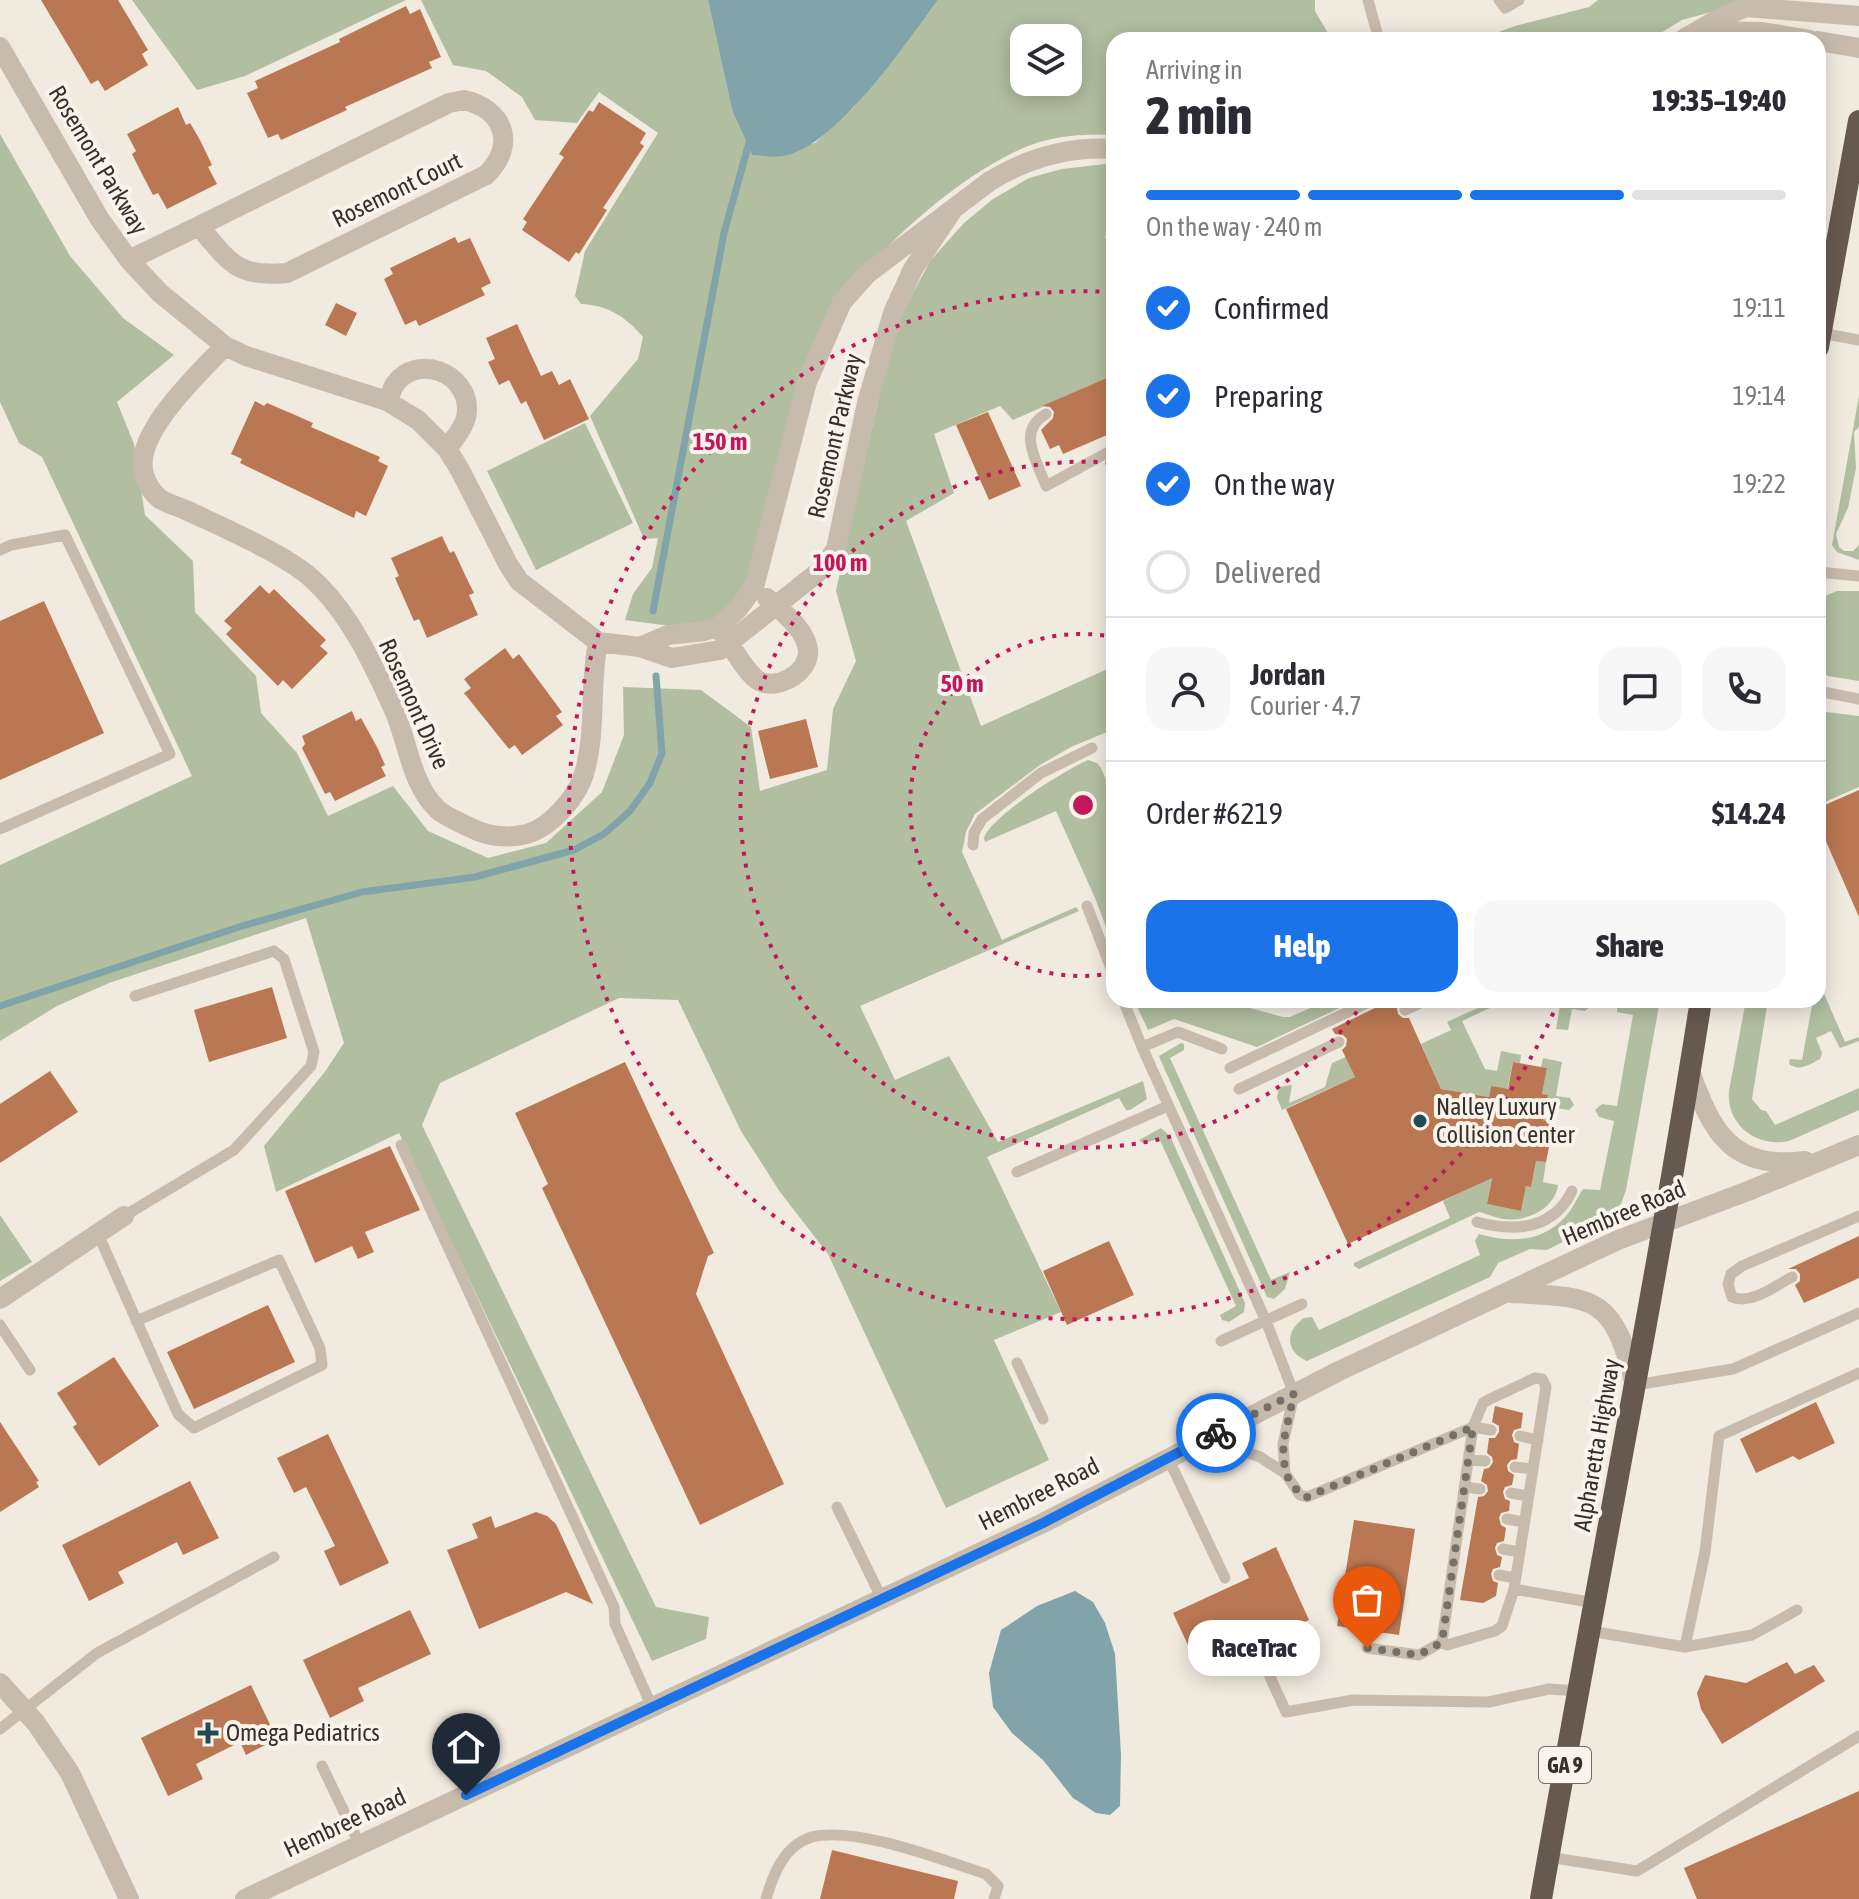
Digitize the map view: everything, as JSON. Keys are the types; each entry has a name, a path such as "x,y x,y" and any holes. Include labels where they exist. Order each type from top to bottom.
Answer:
{"highway":[{"path":"1826,298 1859,121"},
{"name":"Alpharetta Highway","path":"1541,1899 1666,1222 1700,1008"}],"street":[{"path":"1696,32 1746,7 1859,16"},
{"path":"1826,42 1859,48"},
{"name":"Rosemont Parkway","path":"0,47 99,218 129,260 160,293 225,346 246,356 387,401 418,420 447,449 519,581 598,642 640,647 672,658 710,653 731,644 822,569 836,549 867,403 893,313 913,269 952,211"},
{"name":"Rosemont Court","path":"129,260 449,103 464,100 480,104 493,113 501,127 504,139 502,154 496,166 486,175 287,273 263,275 240,269 225,257 199,226"},
{"name":"Rosemont Parkway","path":"640,647 668,635 718,627 738,609 754,587 807,382 842,302 867,274 1011,168 1041,156 1078,149 1106,149"},
{"name":"Rosemont Drive","path":"225,346 195,377 147,438 141,461 148,484 159,498 303,571 328,593 369,660 395,712 424,791 438,809 483,834 504,838 540,829 554,817 571,798 583,777 590,746 593,666 598,642"},
{"path":"387,401 396,383 414,370 433,368 452,376 464,392 467,411 462,427 447,449"},
{"path":"718,627 755,678 763,683 777,684 788,679 806,660 808,650 801,634 754,587"},
{"path":"1690,1071 1712,1124 1745,1155 1760,1161 1787,1163 1825,1159"},
{"name":"Hembree Road","path":"245,1899 1043,1523 1294,1394 1618,1240 1859,1145"},
{"path":"0,1299 124,1216"},
{"path":"1506,1293 1576,1298 1596,1305 1612,1318 1625,1343 1635,1385"},
{"path":"0,1683 70,1773 129,1899"}],"lane":[{"path":"1368,0 1377,32"},
{"path":"1499,0 1505,8 1519,0"},
{"path":"1826,332 1859,340"},
{"path":"1046,414 1035,420 1030,429 1029,442 1046,486 1106,453"},
{"path":"0,550 65,535 170,754 0,829"},
{"path":"1826,573 1859,576"},
{"path":"1826,693 1859,699"},
{"path":"973,845 974,833 982,819 1041,773 1092,748"},
{"path":"1087,906 1106,955"},
{"path":"124,1216 234,1150 311,1066 314,1052 284,959 274,951 135,996"},
{"path":"1126,1008 1266,1321 1294,1394 1283,1444 1285,1473"},
{"path":"1230,1068 1356,1008"},
{"path":"1405,1010 1409,1008"},
{"path":"1142,1047 1178,1032 1222,1049"},
{"path":"1239,1089 1339,1042"},
{"path":"1017,1172 1168,1106"},
{"path":"401,1145 614,1607 615,1624 652,1707"},
{"path":"1477,1222 1512,1228 1530,1226 1552,1218 1566,1204 1572,1191"},
{"path":"1792,1277 1751,1298 1740,1300 1732,1297 1728,1284 1731,1274 1742,1266 1859,1216"},
{"path":"98,1234 136,1321 178,1414 194,1428 322,1365 320,1348 279,1260 136,1321"},
{"path":"1221,1341 1302,1304"},
{"path":"1635,1385 1733,1369 1859,1313"},
{"path":"0,1325 30,1370"},
{"path":"1017,1363 1043,1419"},
{"path":"1685,1647 1705,1552 1719,1436 1859,1373"},
{"path":"1367,1648 1419,1655 1442,1642 1458,1570 1456,1543 1473,1427 1483,1403 1535,1378 1542,1379 1546,1387 1515,1584 1502,1626 1495,1631 1447,1645 1442,1642"},
{"path":"1207,1437 1239,1447 1285,1473 1300,1495 1307,1497 1473,1427 1491,1430"},
{"path":"1520,1436 1538,1440"},
{"path":"1168,1458 1225,1578"},
{"path":"1469,1460 1485,1461"},
{"path":"1515,1467 1533,1469"},
{"path":"1464,1487 1480,1489"},
{"path":"1511,1493 1528,1496"},
{"path":"837,1507 882,1599"},
{"path":"1460,1514 1475,1516"},
{"path":"1507,1519 1524,1522"},
{"path":"1456,1543 1470,1545"},
{"path":"1503,1549 1520,1552"},
{"path":"0,1729 97,1653 274,1557"},
{"path":"1499,1575 1515,1584 1595,1603"},
{"path":"1590,1631 1685,1647 1752,1635 1797,1610"},
{"path":"1260,1655 1286,1712 1353,1700 1489,1702 1549,1689 1579,1691"},
{"path":"1548,1857 1637,1871 1859,1736"},
{"path":"322,1766 360,1845"},
{"path":"766,1899 774,1872 788,1852 810,1838 846,1834 986,1874 998,1886 994,1899"}],"green space":[{"path":"132,0 406,0 245,76 197,90"},
{"path":"421,0 708,0 732,110 752,155 815,143 853,108 938,0 1315,0 1315,11 1327,32 1106,32 1106,135 1080,135 1045,141 1023,148 970,178 920,216 835,305 752,569 734,601 719,617 687,626 625,620 633,594 652,568 658,538 644,539 590,416 638,359 643,337 616,313 581,304 575,296 585,251 658,133 599,92 577,123 535,120 522,97 486,71 453,65"},
{"path":"1598,0 1755,0 1682,20 1662,32 1498,32 1589,7"},
{"path":"0,134 70,256 123,318 174,355 117,402 134,444 145,515 193,561 195,612 256,676 261,713 297,753 328,816 393,786 428,831 488,858 546,843 602,792 624,735 623,687 701,690 751,727 760,791 827,770 833,709 856,661 836,591 889,350 903,312 930,261 964,223 993,199 1029,178 1062,169 1106,164 1106,379 1013,420 1000,406 934,434 954,493 906,521 981,726 1106,670 1106,732 1040,765 975,814 966,832 962,852 1002,940 1076,907 1079,911 860,1006 895,1080 949,1056 998,1142 1143,1081 1147,1099 1130,1110 1126,1110 1119,1098 987,1157 1061,1312 994,1340 1049,1460 946,1508 828,1254 780,1192 741,1131 678,1000 619,998 440,1083 422,1125 656,1607 709,1617 706,1639 652,1661 399,1133 276,1192 264,1146 324,1073 344,1043 306,918 109,983 57,1006 0,1041 0,865 192,776 42,457 19,443 0,402"},
{"path":"1859,396 1859,427 1854,432 1856,468 1848,508 1836,534 1839,547 1844,551 1853,551 1859,545 1859,560 1837,552 1832,545"},
{"path":"585,423 633,523 536,570 487,471"},
{"path":"1837,591 1859,591 1859,681 1826,675 1826,596"},
{"path":"1826,712 1859,716 1859,787 1826,801"},
{"path":"1088,760 1097,763 1106,780 1106,927 1056,811 985,842 984,838 1000,818 1063,773"},
{"path":"1826,998 1845,1042 1859,1037 1859,1041 1840,1048 1831,1031 1816,1038 1822,1053 1820,1059 1805,1066 1789,1064 1790,1059 1802,1060 1812,1008 1826,1008"},
{"path":"1138,1008 1250,1008 1290,1017 1310,1008 1339,1008 1257,1047 1174,1019 1148,1030"},
{"path":"1478,1008 1490,1008 1462,1021 1485,1069 1497,1071 1501,1051 1521,1055 1520,1063 1513,1062 1506,1095 1491,1086 1489,1097 1441,1089 1421,1044 1451,1030 1447,1022"},
{"path":"1560,1008 1589,1008 1585,1011 1572,1009 1568,1030 1556,1029"},
{"path":"1617,1008 1659,1008 1621,1204 1606,1220 1547,1250 1530,1249 1498,1263 1490,1277 1307,1361 1300,1357 1290,1341 1293,1329 1304,1318 1312,1317 1319,1330 1480,1255 1475,1241 1479,1234 1504,1239 1540,1235 1561,1221 1583,1189 1600,1190 1614,1121 1599,1117 1595,1110 1602,1104 1617,1106 1633,1015 1617,1012"},
{"path":"1745,1008 1767,1008 1752,1099 1761,1110 1766,1111 1775,1125 1859,1088 1859,1110 1789,1141 1766,1141 1738,1124 1729,1103"},
{"path":"1181,1043 1184,1050 1170,1058 1271,1280 1290,1272 1285,1289 1274,1299 1267,1297 1159,1056"},
{"path":"1346,1057 1355,1077 1282,1110 1277,1098 1279,1087 1292,1085 1289,1103 1325,1087 1332,1063"},
{"path":"1543,1058 1562,1062 1556,1096 1570,1098 1574,1105 1569,1110 1556,1108 1554,1122 1543,1120 1548,1095 1542,1094 1547,1068 1541,1067"},
{"path":"1161,1128 1170,1136 1245,1303 1244,1312 1229,1322 1222,1320 1220,1315 1236,1306 1159,1138 1144,1144 1139,1140"},
{"path":"1536,1161 1546,1162 1543,1182 1558,1185 1551,1201 1538,1212 1513,1219 1479,1212 1359,1269 1354,1266 1354,1263 1450,1218 1443,1201 1492,1177 1487,1204 1521,1211"},
{"path":"0,1215 32,1262 0,1281"}],"water":[{"path":"708,0 938,0 889,66 847,114 803,149 775,157 752,155 732,110"},
{"path":"1075,1591 1093,1602 1105,1623 1115,1654 1121,1755 1120,1806 1110,1815 1096,1813 1073,1798 1043,1760 1012,1733 993,1707 989,1673 1001,1630 1037,1606"}],"building":[{"path":"41,0 118,0 148,50 142,54 148,65 105,91 98,80 91,84"},
{"path":"406,6 410,14 420,9 441,57 429,62 432,68 281,140 278,134 268,138 247,93 258,88 255,81 340,42 339,39"},
{"path":"599,102 646,133 640,143 644,146 603,208 607,210 579,254 576,252 569,262 522,230 527,222 523,219 564,157 559,154 589,110 593,112"},
{"path":"178,107 186,125 190,123 200,140 217,184 167,209 158,193 153,195 132,154 136,151 127,134"},
{"path":"455,237 458,243 470,238 491,283 481,288 485,295 419,326 416,320 405,325 384,279 393,274 390,268"},
{"path":"336,303 357,313 346,336 325,325"},
{"path":"517,324 541,376 552,371 559,385 570,379 589,419 544,440 526,401 521,404 509,380 499,385 488,362 495,359 486,338"},
{"path":"1106,378 1106,435 1063,454 1059,445 1050,449 1041,430 1053,418 1054,412 1050,407 1042,406"},
{"path":"255,401 313,423 311,427 380,457 378,461 388,466 366,516 356,511 354,518 240,463 242,459 231,454"},
{"path":"988,412 1021,486 989,500 956,425"},
{"path":"442,536 450,553 454,551 474,593 469,595 478,615 427,638 419,619 414,621 395,578 399,576 391,558"},
{"path":"260,585 269,594 274,589 326,640 320,646 328,653 292,689 283,680 278,686 226,634 232,628 224,621"},
{"path":"44,601 104,733 0,780 0,621"},
{"path":"505,648 513,659 519,654 562,712 556,716 563,725 522,755 515,745 509,749 464,693 471,688 464,679"},
{"path":"352,711 356,721 361,718 377,747 386,776 335,801 330,792 325,794 302,748 305,744 302,736"},
{"path":"806,719 818,767 770,779 758,731"},
{"path":"1859,790 1859,917 1826,841 1826,804"},
{"path":"272,987 287,1038 209,1062 194,1010"},
{"name":"Nalley Luxury Collision Center","path":"1375,1008 1397,1008 1398,1014 1409,1018 1441,1089 1489,1097 1491,1086 1508,1089 1513,1062 1547,1068 1542,1094 1548,1095 1543,1120 1554,1122 1546,1162 1536,1161 1531,1187 1526,1186 1521,1211 1487,1204 1492,1178 1348,1244 1286,1109 1355,1077 1342,1050 1347,1039 1335,1034 1332,1029"},
{"path":"625,1062 714,1253 708,1256 696,1294 784,1484 700,1525 542,1188 548,1184 515,1113"},
{"path":"50,1071 78,1112 0,1163 0,1104"},
{"path":"390,1146 420,1210 365,1232 374,1252 358,1259 352,1246 315,1263 285,1191"},
{"path":"1859,1236 1859,1278 1804,1303 1795,1285 1800,1281 1800,1274 1796,1269 1788,1269"},
{"path":"1109,1241 1134,1295 1067,1325 1043,1271"},
{"path":"268,1305 295,1362 194,1409 167,1352"},
{"path":"114,1357 159,1426 99,1466 73,1427 77,1424 57,1393"},
{"path":"1816,1402 1835,1443 1799,1460 1793,1456 1756,1473 1740,1439"},
{"path":"1495,1406 1523,1413 1521,1428 1514,1430 1512,1435 1514,1442 1519,1444 1517,1459 1507,1465 1508,1471 1514,1475 1512,1485 1505,1487 1503,1492 1505,1499 1510,1501 1509,1511 1501,1513 1499,1518 1506,1528 1504,1541 1497,1543 1495,1548 1497,1555 1502,1557 1500,1567 1493,1569 1491,1574 1493,1581 1498,1583 1496,1596 1483,1603 1460,1600 1478,1497 1488,1491 1487,1485 1481,1481 1484,1469 1493,1462 1487,1453 1489,1438 1495,1438 1499,1432 1499,1426 1492,1422"},
{"path":"0,1422 39,1481 36,1482 39,1487 0,1512"},
{"path":"328,1434 389,1563 340,1586 324,1551 335,1546 306,1487 294,1493 277,1458"},
{"path":"190,1481 219,1538 183,1555 177,1542 118,1572 124,1583 89,1601 62,1545"},
{"path":"536,1512 556,1524 593,1604 566,1592 479,1629 447,1550 478,1538 472,1524 491,1516 495,1528"},
{"path":"1354,1520 1415,1529 1399,1635 1337,1626"},
{"path":"1276,1547 1309,1620 1200,1671 1173,1613 1249,1578 1242,1563"},
{"path":"410,1610 431,1654 358,1688 364,1701 330,1718 303,1660"},
{"path":"1787,1662 1795,1674 1814,1665 1825,1681 1722,1744 1701,1709 1697,1693 1705,1675 1746,1683"},
{"path":"251,1685 277,1739 246,1755 240,1742 196,1764 203,1779 168,1796 141,1738"},
{"path":"1859,1791 1859,1899 1697,1899 1684,1868"},
{"path":"832,1850 958,1881 954,1899 820,1899"}],"waterway":[{"path":"653,611 724,233 750,139"},
{"path":"0,1006 242,926 362,892 475,877 574,850 604,834 630,811 650,783 662,753 656,676"}],"way so far":[{"path":"1216,1433 1294,1394 1283,1444 1285,1473 1300,1495 1307,1497 1473,1427 1442,1642 1419,1655 1367,1648"}],"place":[{"name":"Nalley Luxury Collision Center","path":"1420,1121"},
{"name":"RaceTrac","path":"1367,1648"},
{"name":"Omega Pediatrics","path":"208,1733"}],"route":[{"path":"466,1795 1043,1523 1216,1433"}]}
